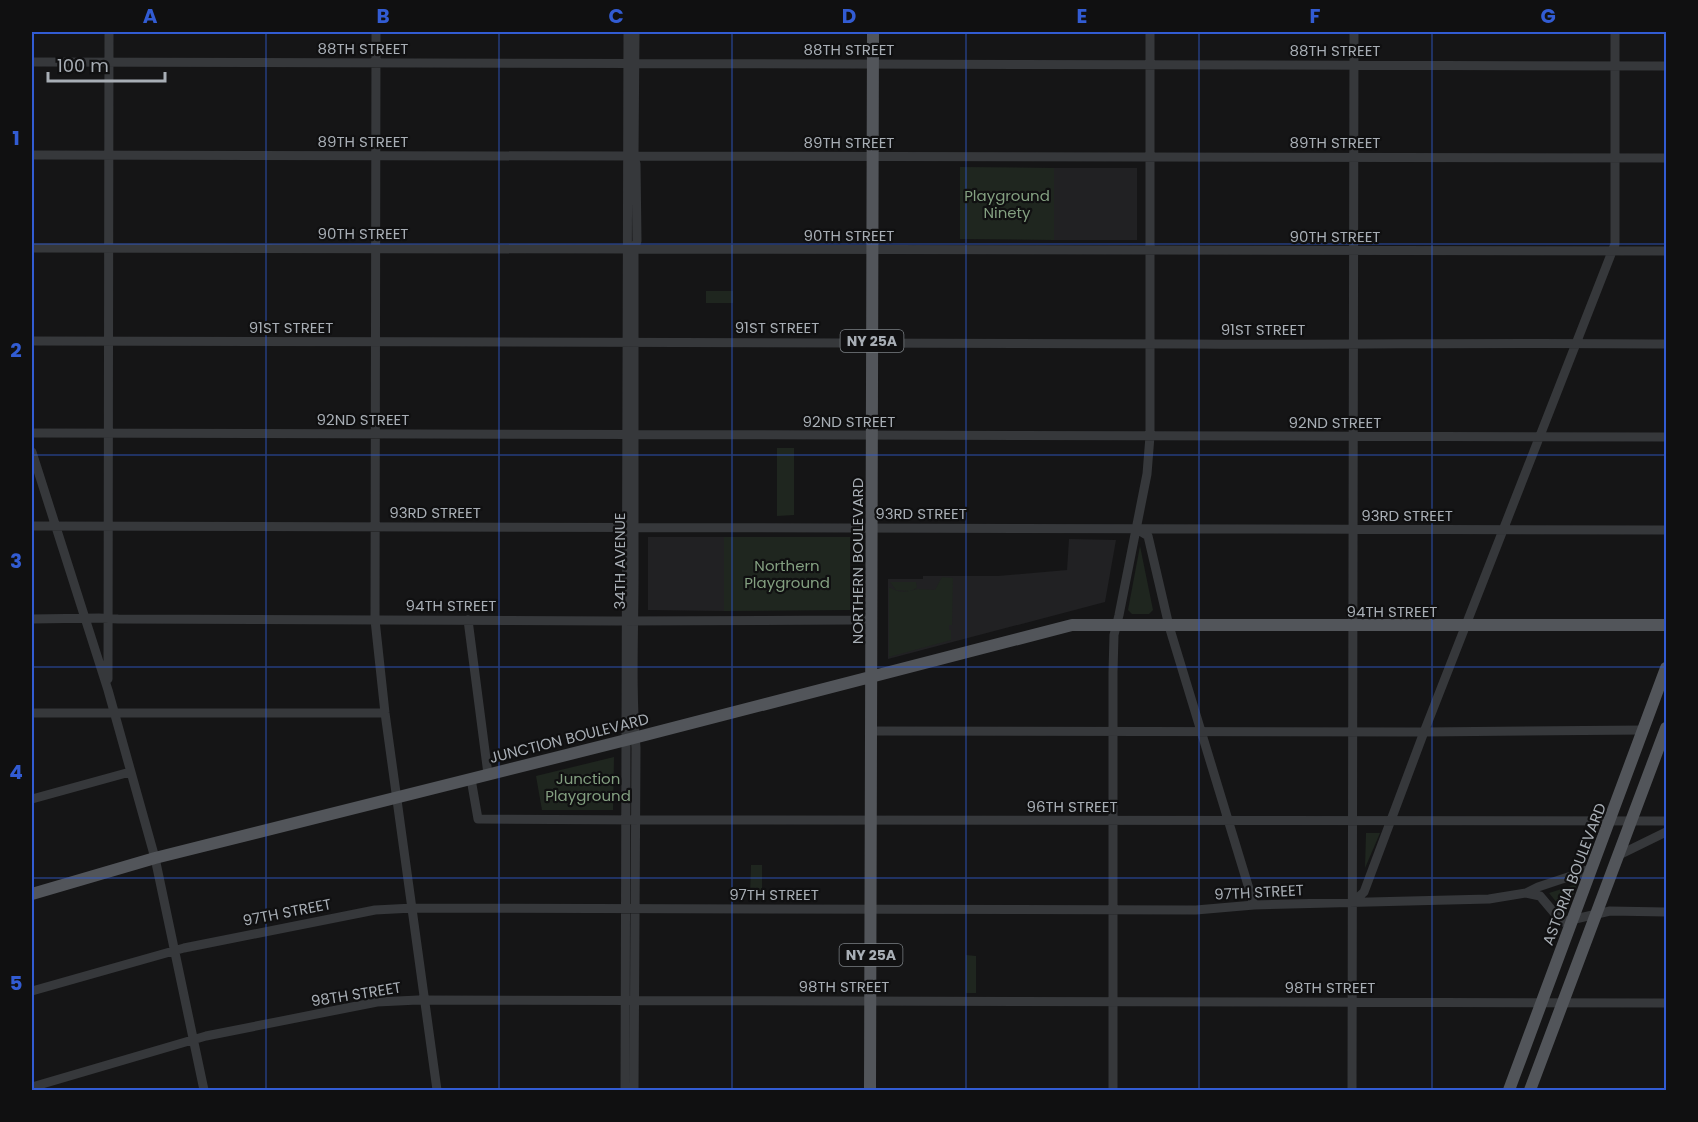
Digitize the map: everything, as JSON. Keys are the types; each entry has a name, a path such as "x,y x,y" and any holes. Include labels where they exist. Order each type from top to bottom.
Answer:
{"main road":[{"name":"NORTHERN BOULEVARD","path":"870,1090 873,32"},
{"name":"JUNCTION BOULEVARD","path":"32,894 155,858 871,678 1072,625 1117,625"},
{"name":"94TH STREET","path":"1117,625 1666,625"},
{"name":"ASTORIA BOULEVARD","path":"1509,1090 1666,668"},
{"path":"1530,1090 1666,730"}],"street":[{"path":"108,690 109,32"},
{"path":"376,32 375,620 385,713 437,1090"},
{"name":"34TH AVENUE","path":"628,32 631,64 630,1000 634,1090"},
{"name":"34TH AVENUE","path":"631,64 635,32"},
{"path":"1113,1090 1114,635 1147,474 1150,436 1150,32"},
{"path":"1352,1090 1354,32"},
{"path":"1352,903 1364,892 1538,437 1615,244 1615,32"},
{"name":"88TH STREET","path":"32,62 1666,66"},
{"name":"89TH STREET","path":"32,155 1666,158"},
{"name":"90TH STREET","path":"32,248 1666,251"},
{"name":"91ST STREET","path":"32,341 1666,344"},
{"name":"92ND STREET","path":"32,434 1666,437"},
{"path":"32,452 108,690 155,858 204,1090"},
{"name":"93RD STREET","path":"32,526 1666,530"},
{"path":"1136,529 1148,536 1169,626 1254,905"},
{"name":"94TH STREET","path":"32,619 630,621 855,620 871,618"},
{"path":"468,620 488,774"},
{"path":"32,713 385,713"},
{"path":"871,731 1644,730"},
{"path":"32,798 130,772"},
{"name":"96TH STREET","path":"471,779 478,819 1666,821"},
{"path":"1619,855 1666,832"},
{"name":"97TH STREET","path":"32,991 175,950 375,910 412,908 1196,910 1254,905 1489,899 1526,893 1592,868"},
{"path":"1526,893 1540,896 1562,922 1610,911 1666,912"},
{"name":"98TH STREET","path":"32,1087 206,1036 377,1002 425,999 1666,1003"},
{"name":"34TH AVENUE","path":"625,1090 630,1000"}],"shaded area":[{"path":"1054,168 1137,168 1137,240 1054,240"},
{"path":"648,537 724,537 724,611 648,610"},
{"path":"1069,539 1116,540 1105,602 888,659 888,579 923,579 923,576 998,576 1067,570"}],"green space":[{"name":"Playground Ninety","path":"960,167 1054,168 1054,240 960,239"},
{"path":"706,291 733,291 733,303 706,303"},
{"path":"777,448 794,448 794,515 777,516"},
{"name":"Northern Playground","path":"724,537 850,537 850,610 724,611"},
{"path":"1140,546 1153,610 1149,614 1132,614 1128,610"},
{"path":"942,577 953,578 952,625 949,625 951,640 889,657 889,587 896,590 890,582 916,582 917,588 910,591 935,590"},
{"name":"Junction Playground","path":"614,757 613,810 542,810 536,776"},
{"path":"1366,833 1380,833 1365,868"},
{"path":"751,865 762,865 762,896 750,896"},
{"path":"1577,884 1566,914 1549,893"},
{"path":"966,955 976,956 976,993 966,993"}]}
